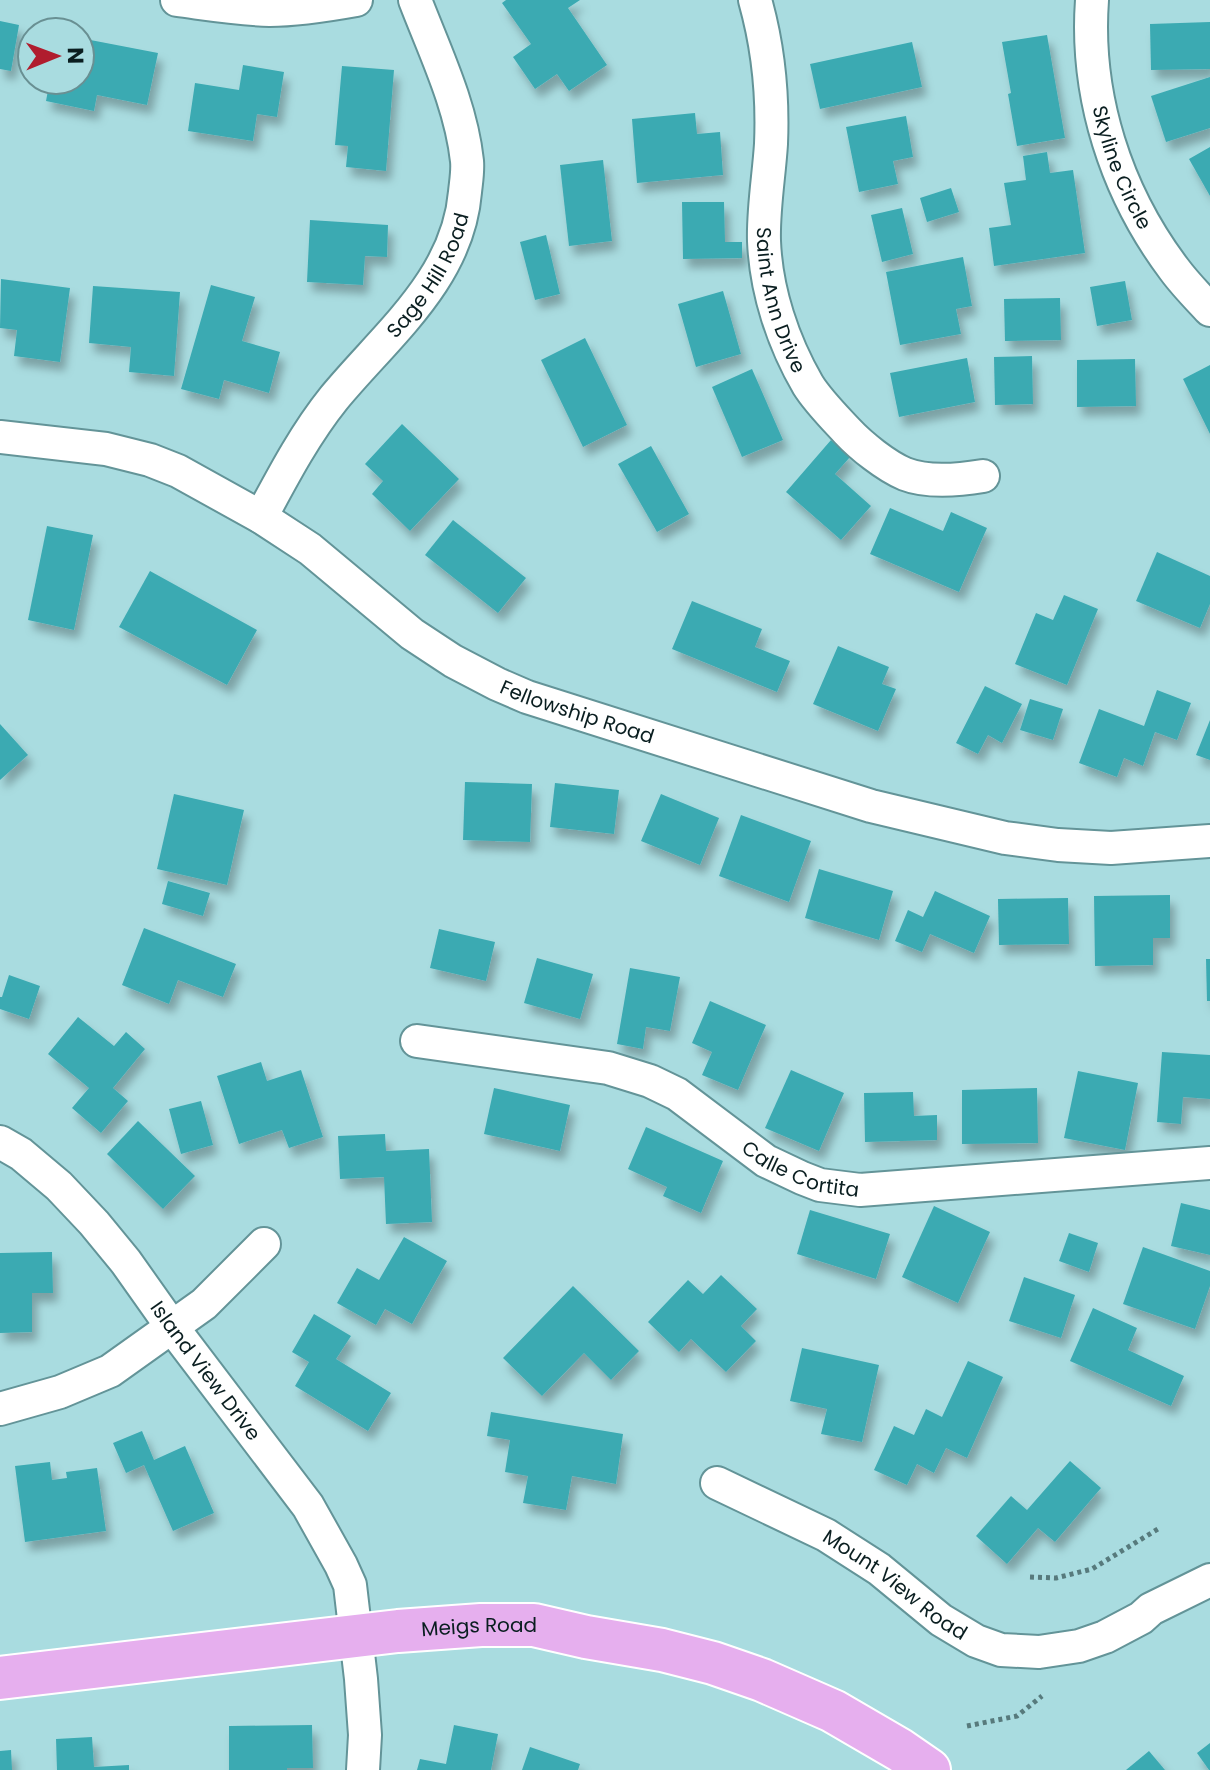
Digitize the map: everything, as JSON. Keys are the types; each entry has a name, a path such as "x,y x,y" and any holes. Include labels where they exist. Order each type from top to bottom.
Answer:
{"main road":[{"name":"Meigs Road","path":"0,1678 355,1635 481,1625 534,1625 662,1650 762,1680 833,1711 929,1770"}],"street":[{"path":"177,0 273,10 356,0"},
{"name":"Sage Hill Road","path":"261,517 295,455 333,399 413,310 441,269 455,239 464,206 467,164 461,124 415,0"},
{"name":"Saint Ann Drive","path":"755,0 762,25 769,82 771,140 764,240 769,287 783,333 809,386 863,448 905,474 962,480 983,476"},
{"name":"Skyline Circle","path":"1092,0 1092,63 1102,119 1119,173 1143,223 1174,270 1210,310"},
{"name":"Fellowship Road","path":"0,437 106,449 178,471 261,517 310,549 412,634 453,661 527,697 871,806 1005,838 1111,848 1210,841"},
{"name":"Calle Cortita","path":"417,1041 608,1068 650,1081 677,1094 766,1161 820,1185 860,1190 1210,1163"},
{"name":"Island View Drive","path":"0,1142 21,1154 49,1178 94,1223 308,1506 347,1577 361,1679 365,1735 363,1770"},
{"path":"0,1409 60,1392 110,1371 204,1304 264,1244"},
{"name":"Mount View Road","path":"717,1483 826,1535 879,1569 941,1620 976,1641 1001,1650 1039,1652 1079,1646 1105,1637 1141,1618 1151,1609 1210,1580"}],"path":[{"path":"1030,1577 1056,1578 1092,1569 1158,1529"},
{"path":"967,1726 1017,1716 1042,1696"}],"building":[{"path":"506,0 580,0 568,8 607,65 569,91 557,74 535,89 513,57 531,44 502,3"},
{"path":"0,21 16,24 16,42 11,71 0,69"},
{"path":"1210,22 1210,69 1151,70 1150,24"},
{"path":"1047,35 1065,138 1017,146 1002,42"},
{"path":"96,41 158,53 147,105 97,95 94,111 46,101 47,96 96,96"},
{"path":"912,42 922,87 820,109 810,64"},
{"path":"243,65 284,72 277,117 257,114 253,141 188,131 195,83 239,90"},
{"path":"342,66 394,70 386,171 346,167 348,146 335,145"},
{"path":"1210,77 1210,128 1166,142 1151,96"},
{"path":"695,113 697,134 720,132 723,175 637,183 632,119"},
{"path":"906,116 913,157 893,161 898,184 859,192 846,127"},
{"path":"1210,147 1210,196 1189,159"},
{"path":"1047,152 1050,173 1073,170 1085,253 994,266 989,228 1011,225 1004,183 1026,180 1023,156"},
{"path":"603,160 612,241 569,246 560,165"},
{"path":"951,188 959,212 927,222 920,198"},
{"path":"682,202 724,202 725,242 742,242 742,258 683,259"},
{"path":"902,208 913,254 882,262 871,215"},
{"path":"310,220 388,225 387,257 365,256 363,285 307,282"},
{"path":"546,235 560,294 535,300 520,242"},
{"path":"963,257 972,306 956,309 961,334 900,345 886,272"},
{"path":"1,279 70,288 60,362 14,356 17,330 0,328"},
{"path":"1125,281 1132,320 1097,326 1090,287"},
{"path":"211,285 255,297 242,341 280,352 269,393 224,380 219,399 181,389"},
{"path":"93,286 180,292 174,376 129,372 131,347 89,343"},
{"path":"723,291 741,354 696,367 678,304"},
{"path":"1060,298 1061,340 1005,341 1004,299"},
{"path":"585,338 627,425 583,447 541,360"},
{"path":"1032,356 1033,404 995,405 994,357"},
{"path":"967,358 975,402 899,417 890,373"},
{"path":"1135,359 1136,406 1077,407 1077,360"},
{"path":"1210,365 1210,434 1183,379"},
{"path":"752,369 783,440 742,457 712,387"},
{"path":"402,424 459,479 410,531 372,494 383,481 365,464"},
{"path":"831,440 850,457 835,474 871,506 841,540 786,492"},
{"path":"651,446 689,514 657,532 618,464"},
{"path":"890,508 943,531 951,512 987,528 959,592 870,554"},
{"path":"453,520 526,578 498,613 425,555"},
{"path":"47,526 93,535 74,630 28,620"},
{"path":"1157,552 1210,576 1210,604 1200,628 1136,601"},
{"path":"150,571 257,630 227,685 119,627"},
{"path":"1064,595 1098,609 1067,685 1015,664 1036,613 1053,620"},
{"path":"692,601 762,629 755,647 790,661 777,692 672,649"},
{"path":"838,646 889,667 882,684 896,689 878,731 813,704"},
{"path":"985,686 1022,704 1002,743 988,735 978,754 956,743"},
{"path":"1157,690 1191,703 1177,740 1155,732 1143,766 1124,758 1117,777 1079,763 1099,709 1144,726"},
{"path":"1030,699 1063,709 1053,740 1020,730"},
{"path":"1210,720 1210,760 1196,755"},
{"path":"0,724 28,755 0,780"},
{"path":"465,782 532,784 530,842 463,840"},
{"path":"555,783 619,790 614,834 550,827"},
{"path":"174,794 244,810 227,885 157,869"},
{"path":"661,794 719,818 700,865 641,841"},
{"path":"741,815 811,841 789,902 719,876"},
{"path":"819,869 893,891 879,940 805,918"},
{"path":"168,881 210,893 203,916 162,904"},
{"path":"935,891 990,916 974,953 930,934 922,952 895,941 908,910 923,917"},
{"path":"1170,895 1170,938 1153,938 1153,965 1095,966 1094,896"},
{"path":"1068,898 1069,944 999,945 998,899"},
{"path":"144,928 236,964 223,997 178,980 169,1004 122,985"},
{"path":"439,929 495,942 486,981 430,968"},
{"path":"537,958 593,974 580,1019 524,1003"},
{"path":"1206,959 1210,959 1210,1001 1207,1001"},
{"path":"630,968 680,977 670,1031 646,1027 643,1049 617,1044"},
{"path":"9,975 40,986 29,1019 0,1009 0,997"},
{"path":"710,1001 766,1025 738,1090 702,1075 712,1052 692,1043"},
{"path":"78,1017 114,1046 126,1032 145,1049 113,1088 128,1101 101,1133 72,1108 89,1088 48,1054"},
{"path":"1162,1052 1210,1055 1210,1099 1183,1097 1181,1124 1157,1122"},
{"path":"261,1062 267,1081 301,1070 323,1137 289,1148 282,1130 239,1144 217,1076"},
{"path":"791,1070 844,1093 819,1151 765,1128"},
{"path":"1078,1071 1138,1083 1125,1150 1064,1138"},
{"path":"494,1088 570,1105 560,1151 484,1134"},
{"path":"1037,1088 1038,1143 962,1144 962,1090"},
{"path":"913,1092 914,1116 937,1115 937,1140 865,1142 864,1093"},
{"path":"201,1101 213,1145 181,1154 169,1109"},
{"path":"138,1121 195,1176 163,1209 107,1154"},
{"path":"646,1127 723,1161 701,1213 663,1196 667,1187 628,1169"},
{"path":"385,1134 386,1151 429,1149 432,1222 386,1224 384,1177 340,1179 338,1136"},
{"path":"1181,1203 1210,1210 1210,1255 1171,1246"},
{"path":"934,1206 990,1232 958,1303 902,1277"},
{"path":"810,1210 890,1234 876,1279 797,1254"},
{"path":"1069,1233 1098,1243 1089,1272 1059,1261"},
{"path":"404,1237 447,1261 412,1324 385,1309 376,1325 337,1303 357,1268 379,1280"},
{"path":"1143,1247 1210,1271 1210,1286 1195,1329 1123,1304"},
{"path":"52,1252 53,1293 32,1293 32,1332 0,1333 0,1253"},
{"path":"721,1275 757,1309 741,1326 756,1341 726,1372 691,1339 679,1352 648,1322 688,1280 703,1294"},
{"path":"1024,1277 1075,1295 1061,1338 1009,1321"},
{"path":"573,1286 639,1351 611,1380 584,1353 542,1396 503,1358"},
{"path":"1093,1308 1137,1328 1128,1350 1184,1376 1171,1406 1070,1361"},
{"path":"314,1314 351,1336 336,1359 391,1393 368,1431 295,1386 309,1362 292,1352"},
{"path":"802,1348 879,1365 862,1442 821,1434 827,1409 790,1401"},
{"path":"968,1361 1003,1377 967,1458 946,1448 934,1473 917,1464 907,1485 874,1470 894,1426 914,1435 926,1409 942,1417"},
{"path":"491,1412 623,1434 616,1484 572,1476 566,1510 523,1503 528,1476 505,1472 510,1440 487,1436"},
{"path":"142,1431 154,1460 185,1446 214,1513 173,1531 144,1465 126,1473 113,1443"},
{"path":"1070,1461 1101,1488 1055,1542 1038,1528 1007,1564 976,1536 1011,1496 1027,1510"},
{"path":"50,1462 52,1480 67,1478 66,1472 97,1468 106,1531 25,1542 15,1466"},
{"path":"312,1725 313,1768 229,1770 229,1726"},
{"path":"454,1725 498,1734 491,1770 417,1770 420,1759 446,1764"},
{"path":"92,1737 94,1767 129,1765 129,1770 57,1770 56,1739"},
{"path":"1210,1743 1210,1770 1209,1770 1197,1753"},
{"path":"530,1747 580,1764 578,1770 522,1770"},
{"path":"11,1750 12,1770 0,1770 0,1751"},
{"path":"1149,1751 1165,1770 1126,1770"}]}
